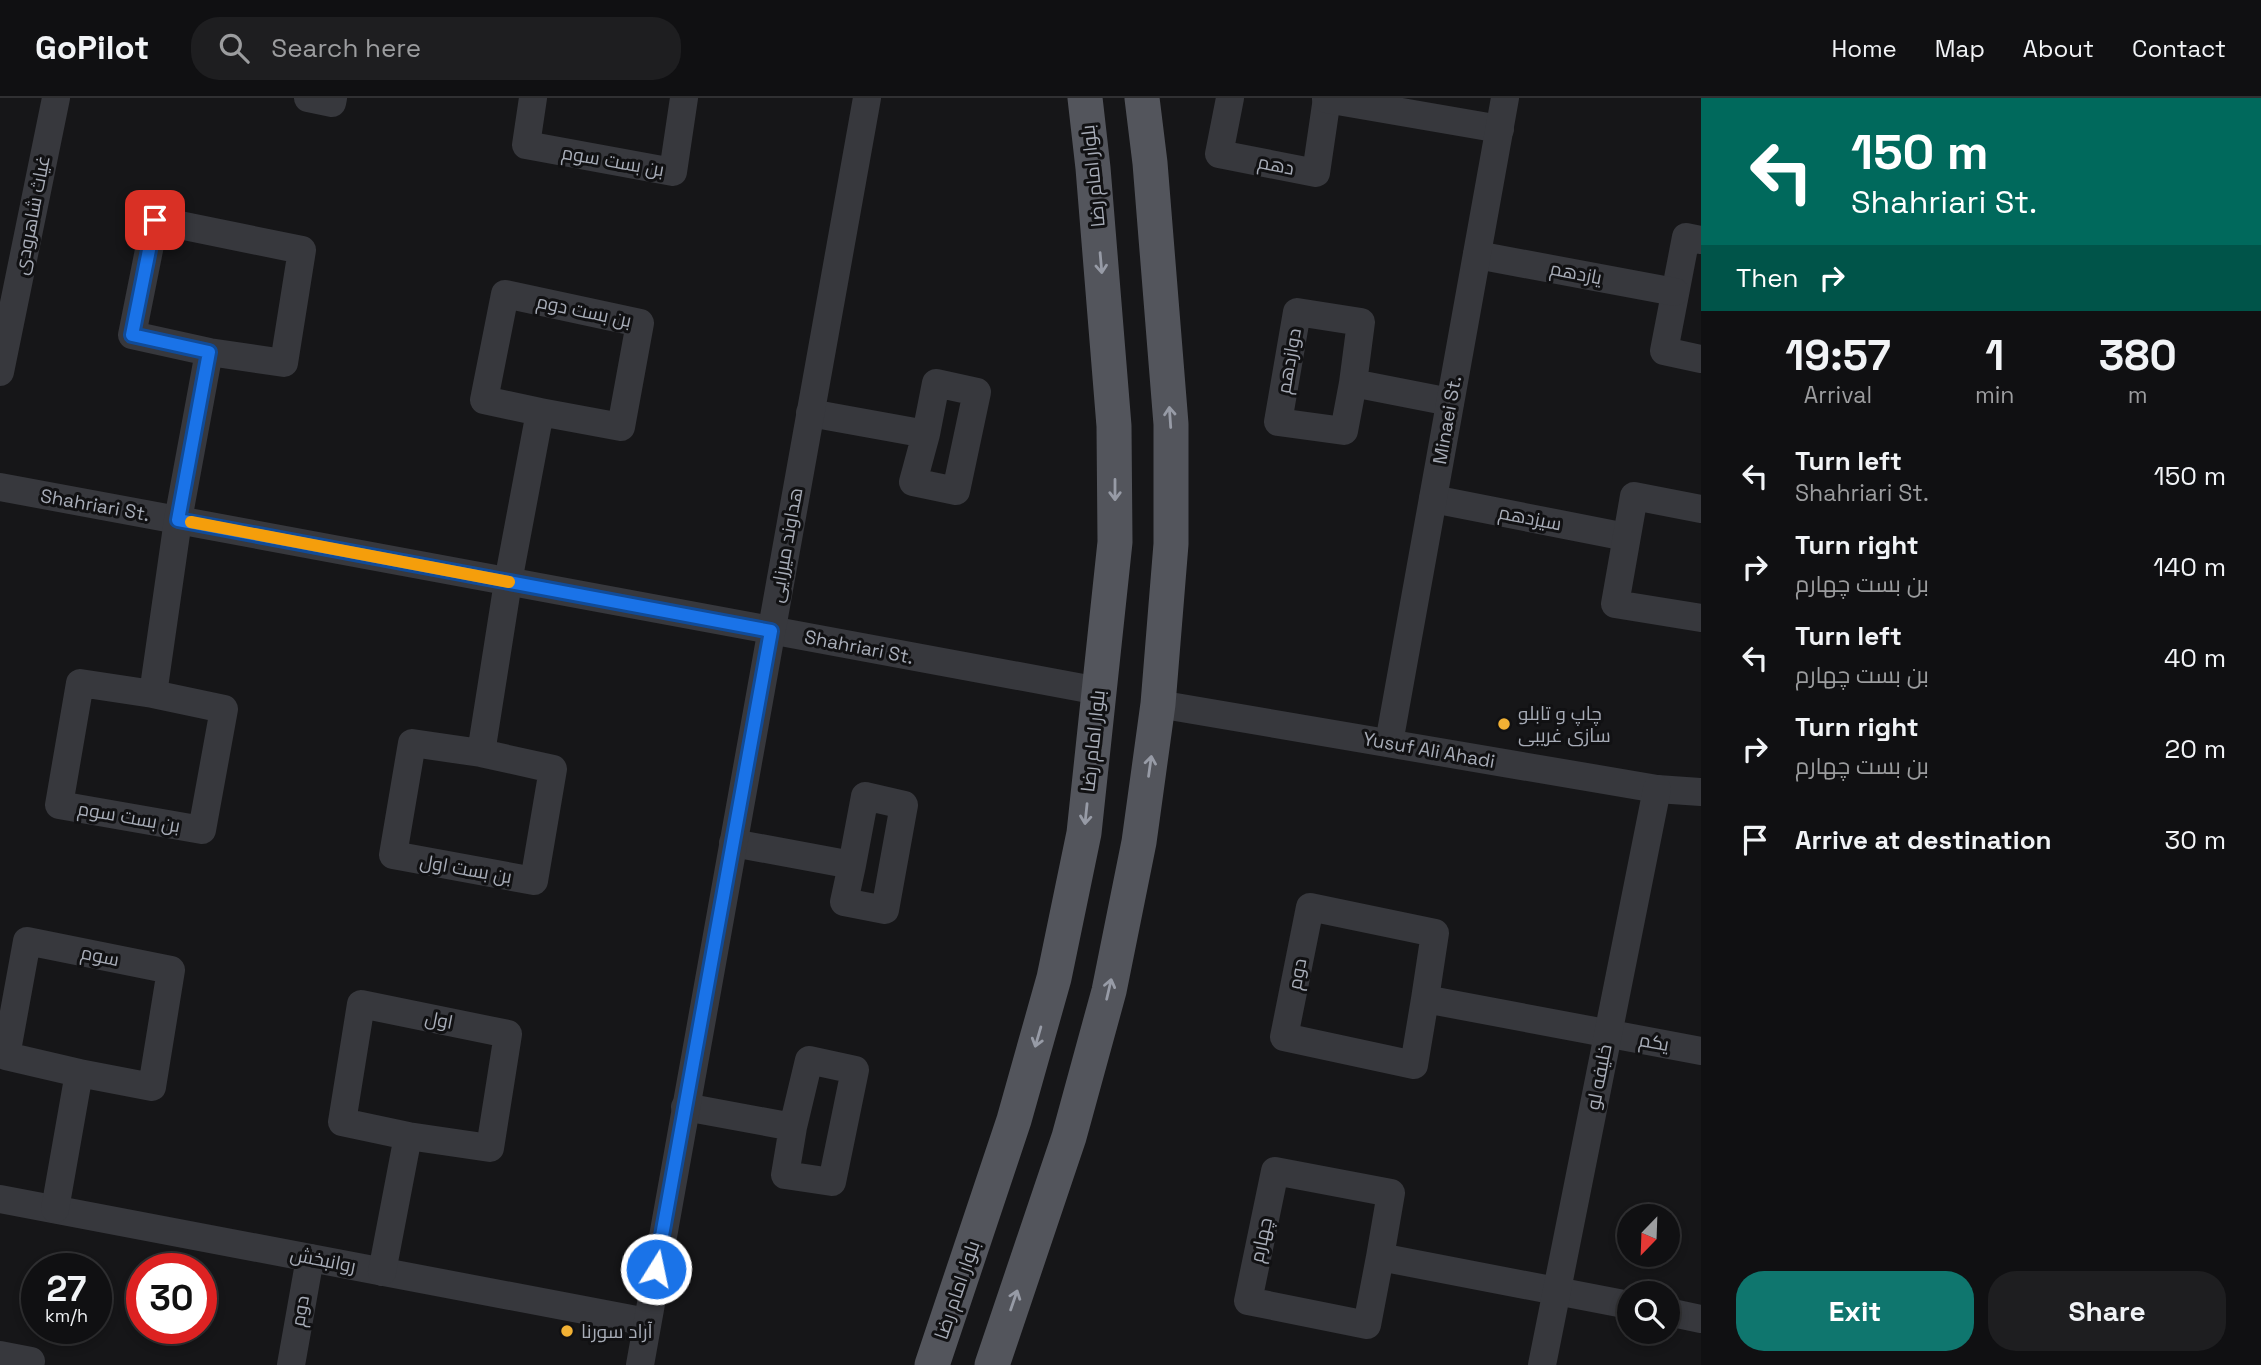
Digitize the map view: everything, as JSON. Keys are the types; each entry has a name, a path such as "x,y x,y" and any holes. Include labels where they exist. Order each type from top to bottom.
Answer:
{"main road":[{"path":"992,1365 1069,1137 1109,991 1139,842 1158,704 1171,544 1171,424 1150,163 1142,98"},
{"name":"بلوار امام رضا","path":"932,1365 1014,1120 1054,978 1084,833 1115,542 1114,426 1094,182 1082,99"}],"street":[{"name":"غیاث شاهرودی","path":"0,372 12,253 55,98"},
{"path":"307,98 332,103 333,98"},
{"name":"بن بست سوم","path":"533,98 526,145 673,172 684,98"},
{"name":"هداوند میرزایی","path":"640,1365 867,98"},
{"name":"دهم","path":"1230,98 1219,154 1316,173 1326,98 1500,129"},
{"name":"Minaei St.","path":"1389,743 1505,98"},
{"path":"155,220 302,250 284,363 209,352 132,335 155,220"},
{"path":"1701,240 1686,237 1664,351 1701,359"},
{"name":"یازدهم","path":"1477,255 1675,292"},
{"name":"بن بست دوم","path":"505,294 640,323 621,427 540,412 484,400 505,294"},
{"name":"دوازدهم","path":"1297,312 1361,323 1353,383 1344,431 1278,422 1297,312"},
{"path":"153,694 178,520 209,352"},
{"path":"1353,383 1450,402"},
{"path":"481,753 508,582 540,412"},
{"path":"810,413 926,434"},
{"name":"Shahriari St.","path":"0,487 1099,691"},
{"path":"1701,509 1634,496 1615,604 1701,618"},
{"name":"سیزدهم","path":"1433,499 1626,537"},
{"name":"بن بست سوم","path":"79,682 153,694 224,709 202,830 59,805 79,682"},
{"name":"Yusuf Ali Ahadi","path":"1158,704 1657,789 1701,792"},
{"name":"بن بست اول","path":"412,743 481,753 554,769 534,881 393,855 412,743"},
{"name":"خلیفه لو","path":"1542,1365 1657,789"},
{"path":"733,842 852,865"},
{"name":"دوم","path":"1310,907 1435,933 1425,999 1413,1065 1284,1037 1310,907"},
{"name":"سوم","path":"27,941 171,970 152,1087 79,1073 6,1056 27,941"},
{"path":"1425,999 1608,1034"},
{"name":"اول","path":"361,1004 508,1034 490,1148 408,1136 342,1122 361,1004"},
{"name":"یکم","path":"1608,1034 1701,1051"},
{"path":"55,1209 79,1073"},
{"path":"685,1107 793,1127"},
{"path":"382,1272 408,1136"},
{"name":"چهارم","path":"1275,1171 1391,1193 1380,1257 1367,1325 1248,1301 1275,1171"},
{"name":"روانبخش","path":"0,1199 646,1322"},
{"path":"1380,1257 1617,1302"},
{"name":"دوم","path":"291,1365 310,1258"},
{"path":"1680,1315 1701,1319"},
{"path":"0,1355 31,1361 30,1365"}],"slow traffic":[{"path":"191,522 509,582"}],"place":[{"name":"چاپ و تابلو سازی غریبی","path":"1504,724"},
{"name":"آراد سورنا","path":"567,1331"}],"route":[{"path":"155,220 132,335 209,352 178,520 771,631 656,1269"}]}
